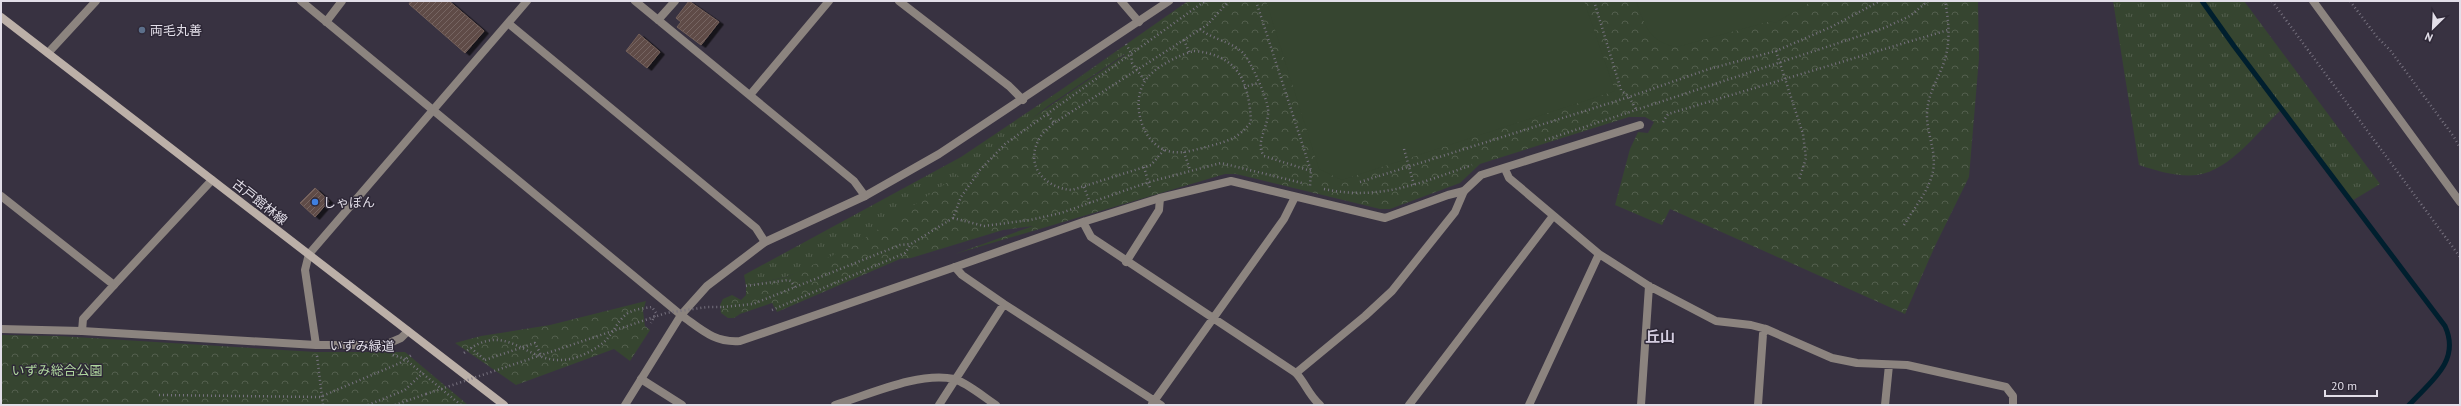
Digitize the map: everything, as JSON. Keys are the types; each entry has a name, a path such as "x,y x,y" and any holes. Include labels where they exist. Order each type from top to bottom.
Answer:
{"main road":[{"name":"古戸館林線","path":"1,17 309,254 502,405"}],"street":[{"path":"48,53 96,1"},
{"path":"301,1 681,315 713,338 726,342 740,340 1083,222 1160,198 1231,181 1385,218 1448,195 1464,191"},
{"path":"326,22 342,1"},
{"path":"316,345 305,270 309,254 527,1"},
{"path":"635,1 854,181 865,196"},
{"path":"658,20 675,1"},
{"path":"750,95 829,1"},
{"path":"899,1 1009,86 1022,100"},
{"path":"1120,1 1139,22"},
{"path":"625,405 681,315 707,286 765,242 865,196 939,154 1169,1"},
{"path":"2313,1 2460,202"},
{"path":"508,23 756,228 765,242"},
{"path":"1296,373 1365,316 1392,291 1455,212 1464,191 1481,175 1505,169 1640,125"},
{"path":"1505,169 1509,178 1599,254 1649,286 1716,321 1751,325 1766,329 1832,358 1857,363 1889,365 1907,364 2006,387 2013,396 2013,405"},
{"path":"82,331 83,319 212,180"},
{"path":"1,196 114,285"},
{"path":"955,267 962,276 1156,404 1212,319 1284,219 1295,197"},
{"path":"1126,262 1159,210 1160,198"},
{"path":"1409,405 1553,216"},
{"path":"1083,222 1091,237 1126,262 1296,373 1305,383 1308,394 1320,405"},
{"path":"1529,405 1599,254"},
{"path":"1641,405 1649,286"},
{"path":"939,405 1004,304"},
{"path":"1758,405 1763,334 1766,329"},
{"path":"1,330 82,331 316,345 387,344 402,338 408,331"},
{"path":"1885,405 1889,365"},
{"path":"835,405 846,403 917,380 939,378 955,379 996,405"},
{"path":"641,379 682,405"}],"path":[{"path":"772,310 905,253 911,244 953,218 961,197 980,170 1005,144 1048,115 1131,53 1205,1"},
{"path":"1164,150 1151,165 1084,187 1062,189 1049,184 1039,175 1035,164 1036,144 1041,135 1054,123 1200,29 1229,1"},
{"path":"1256,1 1311,171 1310,186"},
{"path":"1594,1 1621,90 1629,97 1636,109 1636,113"},
{"path":"1360,182 1629,97 1709,69 1776,51 1831,27 1880,1"},
{"path":"1540,142 1884,28 1910,16 1928,1"},
{"path":"1904,225 1926,189 1934,170 1926,115 1927,105 1935,78 1943,65 1948,46 1945,1"},
{"path":"2272,1 2460,257"},
{"path":"2350,1 2377,37 2390,50 2454,137 2460,148"},
{"path":"1200,29 1244,54 1258,83 1268,109 1268,120 1260,143 1262,154 1268,158 1311,171"},
{"path":"1664,122 1668,114 1948,30"},
{"path":"1184,40 1189,52"},
{"path":"1126,44 1131,53 1132,64 1145,81"},
{"path":"1776,51 1787,79 1802,134 1806,158 1799,180"},
{"path":"1189,52 1209,52 1234,65 1244,87 1250,107 1251,122 1245,131 1235,139 1184,152 1164,150 1150,138 1140,114 1138,103 1145,81 1152,73 1189,52"},
{"path":"1244,87 1258,83"},
{"path":"1048,115 1054,123"},
{"path":"1404,149 1414,185"},
{"path":"1184,152 1190,170"},
{"path":"953,218 984,226 1030,220 1090,203 1149,182 1220,163 1227,163 1310,186 1361,194 1377,194 1414,185 1473,165"},
{"path":"1084,187 1090,203"},
{"path":"395,405 666,313 700,308 753,304 900,245 911,244"},
{"path":"746,286 788,280 791,281 795,288"},
{"path":"464,353 481,343 497,339 512,343 547,360 570,359 583,355 606,340 629,312 652,307 656,313 651,323"},
{"path":"471,348 485,360 536,344 541,355"},
{"path":"316,345 320,397 323,405"},
{"name":"いずみ緑道","path":"386,354 405,359 461,405"},
{"path":"159,395 320,397 413,354"},
{"name":"いずみ緑道","path":"317,356 324,356"},
{"path":"368,405 405,390 422,373"}],"green space":[{"path":"1188,1 1978,1 1979,58 1969,177 1935,246 1905,314 1670,209 1662,225 1615,205 1630,149 1638,132 1648,133 1654,122 1645,117 1629,117 1480,164 1460,183 1390,209 1380,209 1236,174 1225,174 955,254 1033,226 1003,230 911,258 900,259 777,312 772,303 740,314 734,318 728,318 721,313 720,305 723,299 732,295 741,300 746,295 746,286 789,276 855,245 982,159 1019,127 1125,55 1122,49 1058,92"},
{"path":"1266,1 1584,1 1615,91 1342,180 1319,169"},
{"path":"1636,1 1812,1 1775,23 1771,21 1677,47 1667,45 1654,37 1645,25"},
{"path":"2113,1 2244,1 2380,184 2350,202 2281,110 2243,149 2221,166 2209,172 2197,175 2182,175 2139,165"},
{"path":"1122,49 1125,54 1048,106 997,146 941,213 789,276 746,286 744,275 961,157"},
{"path":"646,301 643,311 645,326 650,330 630,361 614,349 516,385 455,343 481,336 550,325"},
{"name":"いずみ総合公園","path":"1,335 59,336 316,352 405,352 468,405 1,405"}],"building":[{"path":"411,1 449,1 484,31 465,53 409,4"},
{"path":"689,1 719,22 701,45 677,27 681,22 676,18"},
{"path":"639,34 660,52 647,68 626,51"},
{"name":"しゃぼん","path":"315,188 329,201 315,217 300,203"}],"waterway":[{"path":"2202,1 2234,46 2445,326 2449,338 2449,350 2446,360 2434,379 2409,405"}],"place":[{"name":"両毛丸善","path":"142,30"},
{"name":"しゃぼん","path":"315,202"}],"district":[{"name":"丘山","path":"1660,336"}]}
